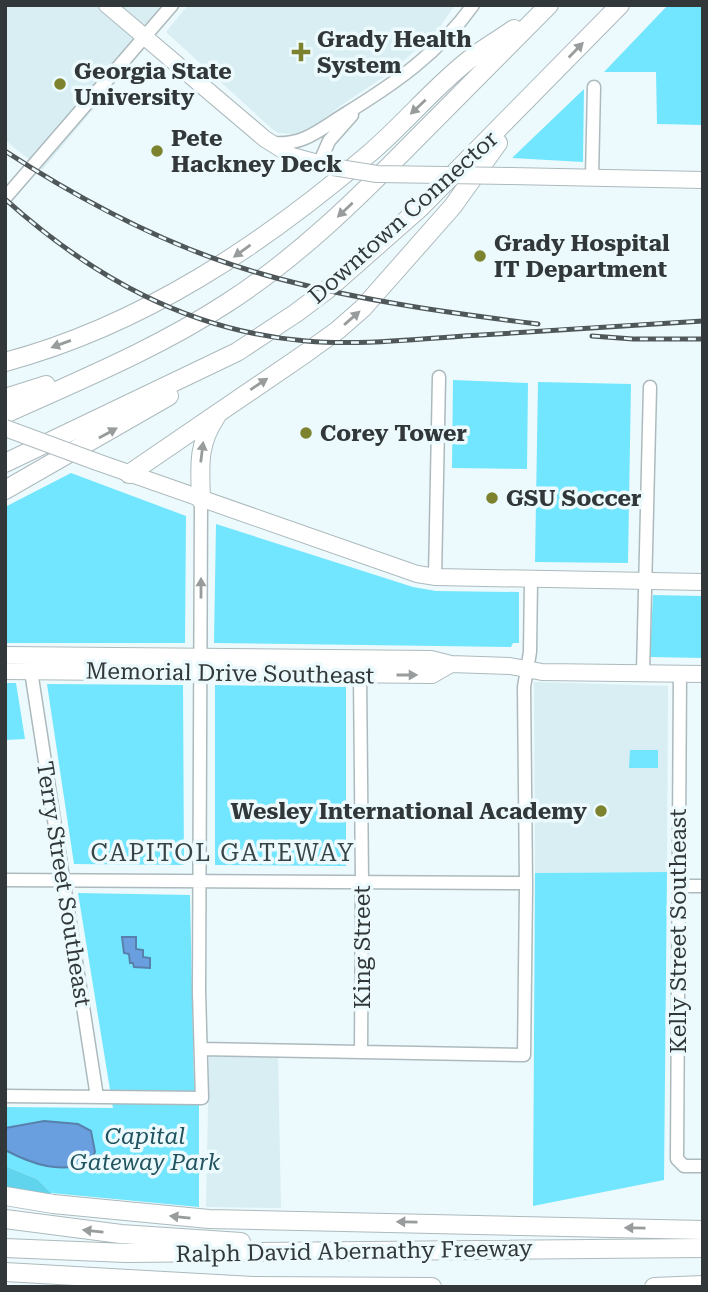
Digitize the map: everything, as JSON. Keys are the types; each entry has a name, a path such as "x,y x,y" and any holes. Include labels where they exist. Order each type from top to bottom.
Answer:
{"highway":[{"name":"Downtown Connector","path":"5,414 163,340 229,302 324,229 549,5"},
{"path":"5,362 78,338 140,312 231,258 312,200 371,152 470,59 549,5"},
{"name":"Downtown Connector","path":"5,463 237,352 307,305 420,208 620,5"},
{"path":"129,474 338,330 363,308 453,206 533,95"},
{"path":"5,398 104,365 163,340"},
{"path":"5,490 133,419 237,352"},
{"path":"201,500 201,447 205,435 221,410"},
{"path":"5,1196 53,1204 209,1219 703,1230"},
{"path":"5,1219 74,1229 192,1239 454,1250"},
{"name":"Ralph David Abernathy Freeway","path":"5,1248 126,1253 703,1248"},
{"name":"Ralph David Abernathy Freeway","path":"5,1272 253,1286 432,1287"},
{"path":"654,1287 703,1285"},
{"path":"241,1287 253,1286"}],"main road":[{"path":"107,5 271,143 292,156 326,166 377,174 703,180"},
{"path":"5,428 201,500 417,574 531,580 703,582"},
{"name":"Memorial Drive Southeast","path":"5,655 360,675 432,675 451,664"},
{"name":"Memorial Drive Southeast","path":"5,671 431,659 451,664 510,666 541,672 703,674"}],"street":[{"path":"5,198 172,5"},
{"path":"271,143 301,141 408,74 452,32 473,5"},
{"path":"592,177 594,87"},
{"path":"326,166 329,141 362,105"},
{"path":"435,577 439,377"},
{"path":"643,673 650,387"},
{"path":"5,1096 202,1098 201,500"},
{"path":"201,1049 524,1055 524,687 530,652 531,580"},
{"name":"Terry Street Southeast","path":"31,671 97,1097"},
{"name":"Kelly Street Southeast","path":"680,673 677,1158 684,1166 703,1166"},
{"name":"King Street","path":"360,675 361,1052"},
{"path":"5,880 526,883"},
{"path":"680,886 703,886"}],"shaded area":[{"name":"Georgia State University","path":"5,5 181,5 42,170 5,140"},
{"name":"Grady Health System","path":"188,5 455,5 437,31 391,72 316,125 294,134 278,133 272,129 166,32"},
{"name":"Wesley International Academy","path":"534,682 668,686 667,872 535,873"},
{"path":"122,937 136,937 136,949 143,950 143,957 150,958 150,968 134,967 133,963 130,963 129,954 124,953"},
{"path":"209,1055 278,1056 281,1208 206,1207"},
{"path":"44,1121 78,1124 91,1131 95,1152 91,1161 69,1167 47,1166 5,1150 5,1128"},
{"path":"5,1166 37,1179 51,1193 50,1197 5,1187"}],"green space":[{"path":"668,5 703,5 703,125 657,124 656,72 604,72"},
{"path":"584,89 583,162 512,158"},
{"path":"453,380 528,383 527,469 452,468"},
{"path":"538,382 631,384 628,563 535,562"},
{"path":"71,473 186,516 185,643 5,643 5,507"},
{"path":"216,524 413,587 436,591 519,592 519,643 513,643 511,647 214,643"},
{"path":"653,595 703,596 703,658 650,657"},
{"path":"5,683 16,683 25,739 5,740"},
{"path":"47,684 183,685 184,865 74,864"},
{"path":"215,685 346,687 346,866 215,865"},
{"path":"630,750 658,750 658,768 629,768"},
{"path":"667,872 664,1180 533,1206 535,873"},
{"name":"Capital Gateway Park","path":"78,893 190,895 194,1083 199,1106 199,1207 51,1193 37,1179 5,1166 5,1107 113,1108"}],"railway":[{"path":"5,151 97,206 161,237 228,263 295,283 364,298 538,324"},
{"path":"5,199 72,253 144,296 221,326 263,335 306,341 372,342 703,321"},
{"path":"592,336 703,339"}],"place":[{"name":"Grady Health System","path":"301,52"},
{"name":"Georgia State University","path":"60,84"},
{"name":"Pete Hackney Deck","path":"157,151"},
{"name":"Grady Hospital IT Department","path":"480,256"},
{"name":"Corey Tower","path":"306,433"},
{"name":"GSU Soccer","path":"492,498"},
{"name":"Wesley International Academy","path":"601,811"}],"district":[{"name":"CAPITOL GATEWAY","path":"223,853"}]}
